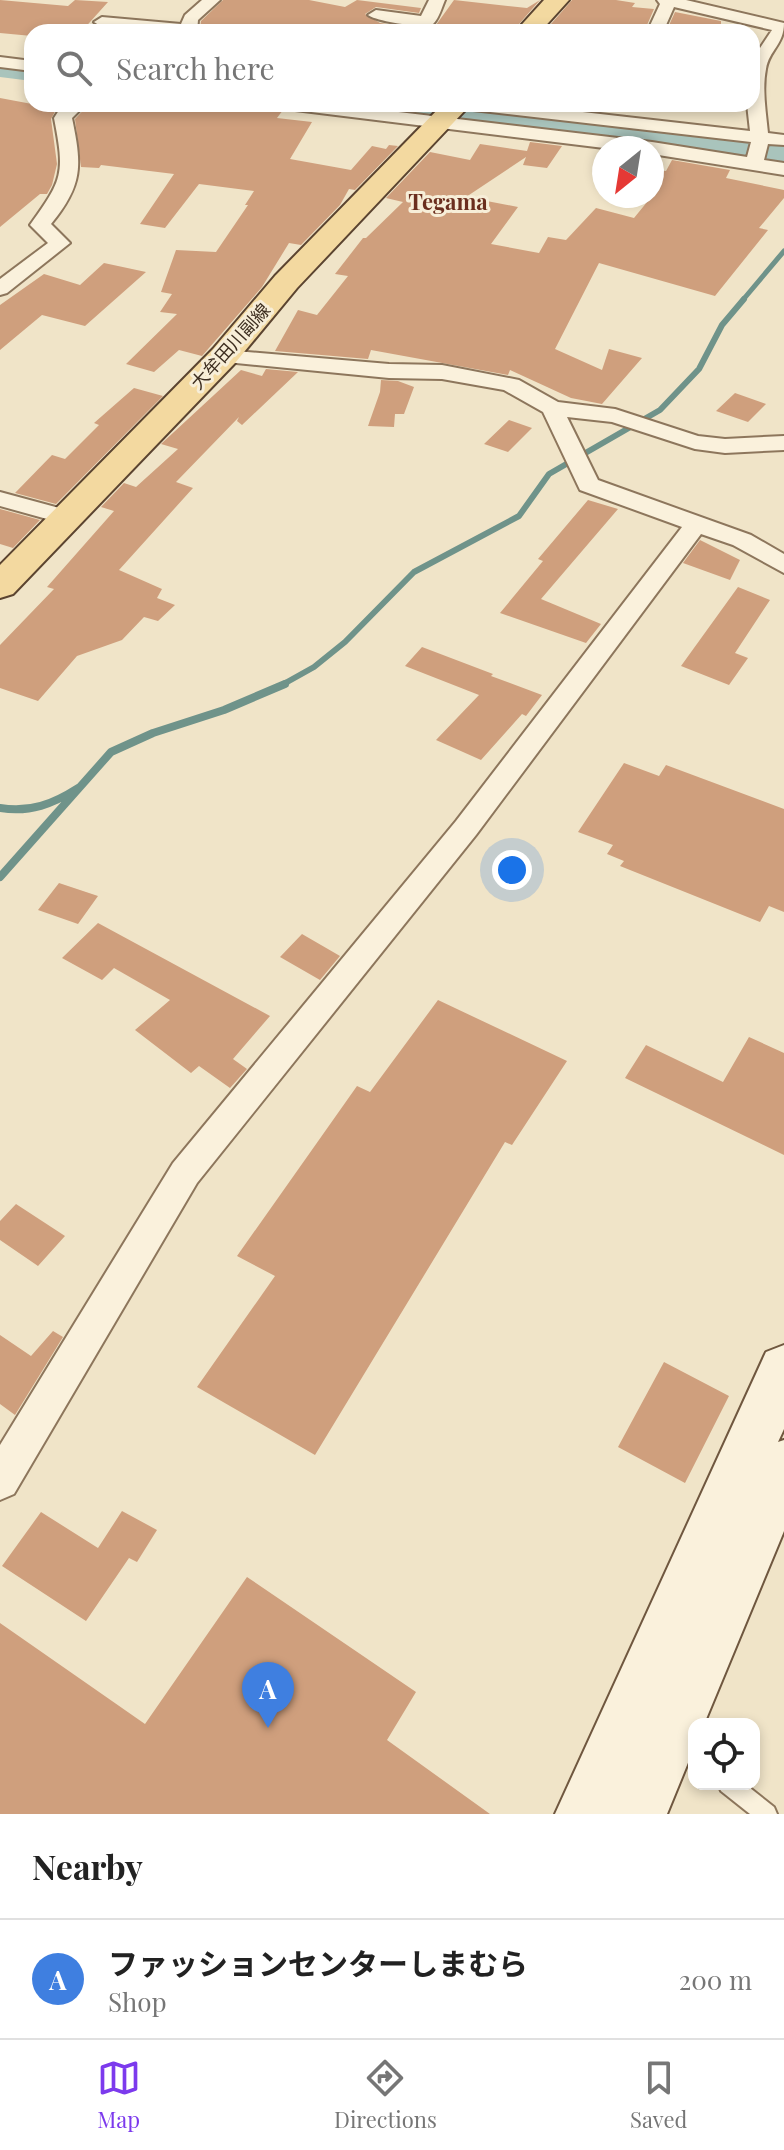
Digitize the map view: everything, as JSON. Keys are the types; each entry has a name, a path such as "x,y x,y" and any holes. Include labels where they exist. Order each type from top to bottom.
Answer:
{"main road":[{"path":"534,24 557,0"},
{"name":"大牟田川副線","path":"0,586 224,356 286,282 449,113"}],"street":[{"path":"190,24 191,18 212,0"},
{"path":"396,0 370,18 427,22 437,0"},
{"path":"658,24 667,0 783,26 760,61"},
{"path":"102,22 124,24"},
{"path":"0,62 24,65"},
{"path":"760,86 768,140"},
{"path":"0,289 60,243 40,225 66,190 73,167 63,118 67,112"},
{"path":"532,112 768,140"},
{"path":"449,113 592,138"},
{"path":"754,163 784,119"},
{"path":"664,150 784,169"},
{"path":"224,356 389,371 442,372 511,385 552,408 615,416 695,442 725,446 784,443"},
{"path":"552,408 588,485 742,540 784,565"},
{"path":"0,499 65,517"},
{"path":"0,1481 185,1173 466,828 697,523"},
{"path":"636,1814 656,1730 784,1369"},
{"path":"586,1814 656,1730 784,1466"}],"lane":[{"path":"736,1790 767,1814"}],"building":[{"path":"0,0 68,6 75,0 108,2 88,24 24,24 24,35 0,33"},
{"path":"223,0 309,0 345,7 357,0 421,8 419,13 376,7 365,14 387,24 201,24"},
{"path":"454,0 527,8 540,0 519,24 437,24"},
{"path":"572,0 616,0 635,3 632,7 654,9 647,24 551,24"},
{"path":"675,12 721,21 721,24 670,24"},
{"path":"0,98 24,102 24,112 55,112 51,119 57,164 47,194 40,194 0,227"},
{"path":"82,112 282,112 277,118 312,122 290,159 351,170 372,146 386,149 389,145 398,146 355,190 349,189 340,205 301,245 289,243 262,287 202,356 179,350 154,372 126,364 177,314 160,312 172,294 161,292 176,250 216,252 254,191 199,184 165,228 140,224 174,174 101,165 99,168 81,167 75,119"},
{"path":"530,142 562,146 547,168 523,165 526,157 466,197 518,207 491,244 539,253 548,237 566,240 596,208 634,218 642,208 664,208 664,171 672,160 730,170 726,178 784,190 784,198 759,228 768,230 715,296 599,263 555,349 602,370 609,349 642,358 602,404 571,398 510,370 508,375 371,350 368,359 275,351 298,310 317,315 348,276 335,274 363,238 403,202 386,198 430,152 470,160 480,144 527,151"},
{"path":"104,263 146,272 85,326 42,315 0,350 0,305 44,274 80,285"},
{"path":"266,369 298,372 242,425 237,421 239,417 176,482 193,488 119,570 162,589 157,598 175,605 158,621 144,617 122,640 77,656 38,701 0,688 0,645 54,589 47,587 114,511 101,507 124,483 136,487 178,449 161,444 241,370 262,376"},
{"path":"381,380 398,381 414,387 404,414 395,414 394,427 368,426"},
{"path":"134,388 163,396 56,504 15,493 52,455 65,459 99,425 94,423"},
{"path":"735,393 766,404 748,422 716,411"},
{"path":"509,420 532,428 508,452 484,444"},
{"path":"588,500 618,509 541,599 601,624 586,643 500,613 543,561 538,559"},
{"path":"0,509 40,520 13,548 0,544"},
{"path":"700,540 740,560 730,580 683,563"},
{"path":"738,587 770,600 735,653 748,658 729,685 681,666"},
{"path":"422,647 542,695 526,716 522,714 481,760 436,740 479,695 405,666"},
{"path":"624,763 659,776 666,765 784,809 784,912 769,906 760,922 620,866 624,861 607,854 613,845 578,832"},
{"path":"59,883 98,896 78,924 38,910"},
{"path":"98,923 270,1016 233,1059 247,1069 230,1088 199,1066 191,1073 135,1030 170,1000 114,968 102,980 62,958"},
{"path":"302,934 340,956 320,980 280,957"},
{"path":"438,1000 567,1061 512,1145 505,1142 315,1455 197,1387 275,1276 237,1256 357,1086 370,1092"},
{"path":"749,1037 784,1053 784,1155 625,1078 646,1045 723,1082"},
{"path":"16,1204 65,1236 38,1266 0,1240 0,1221"},
{"path":"53,1331 63,1337 15,1415 0,1404 0,1335 31,1356"},
{"path":"664,1362 729,1396 685,1483 618,1447"},
{"path":"122,1511 157,1530 137,1562 129,1558 86,1621 2,1566 41,1512 98,1548"},
{"path":"247,1577 416,1692 387,1740 490,1814 0,1814 0,1623 145,1724"}],"waterway":[{"path":"0,68 24,71"},
{"path":"458,112 784,153"},
{"path":"742,301 784,251"},
{"path":"280,686 314,667 345,642 414,572 519,516 549,474 660,410 699,369 722,325 744,299"},
{"path":"0,877 111,752 153,733 224,710 285,684"},
{"path":"0,808 41,806 78,788"}],"place":[{"name":"ファッションセンターしまむら","path":"268,1728"}],"district":[{"name":"Tegama","path":"448,201"}]}
